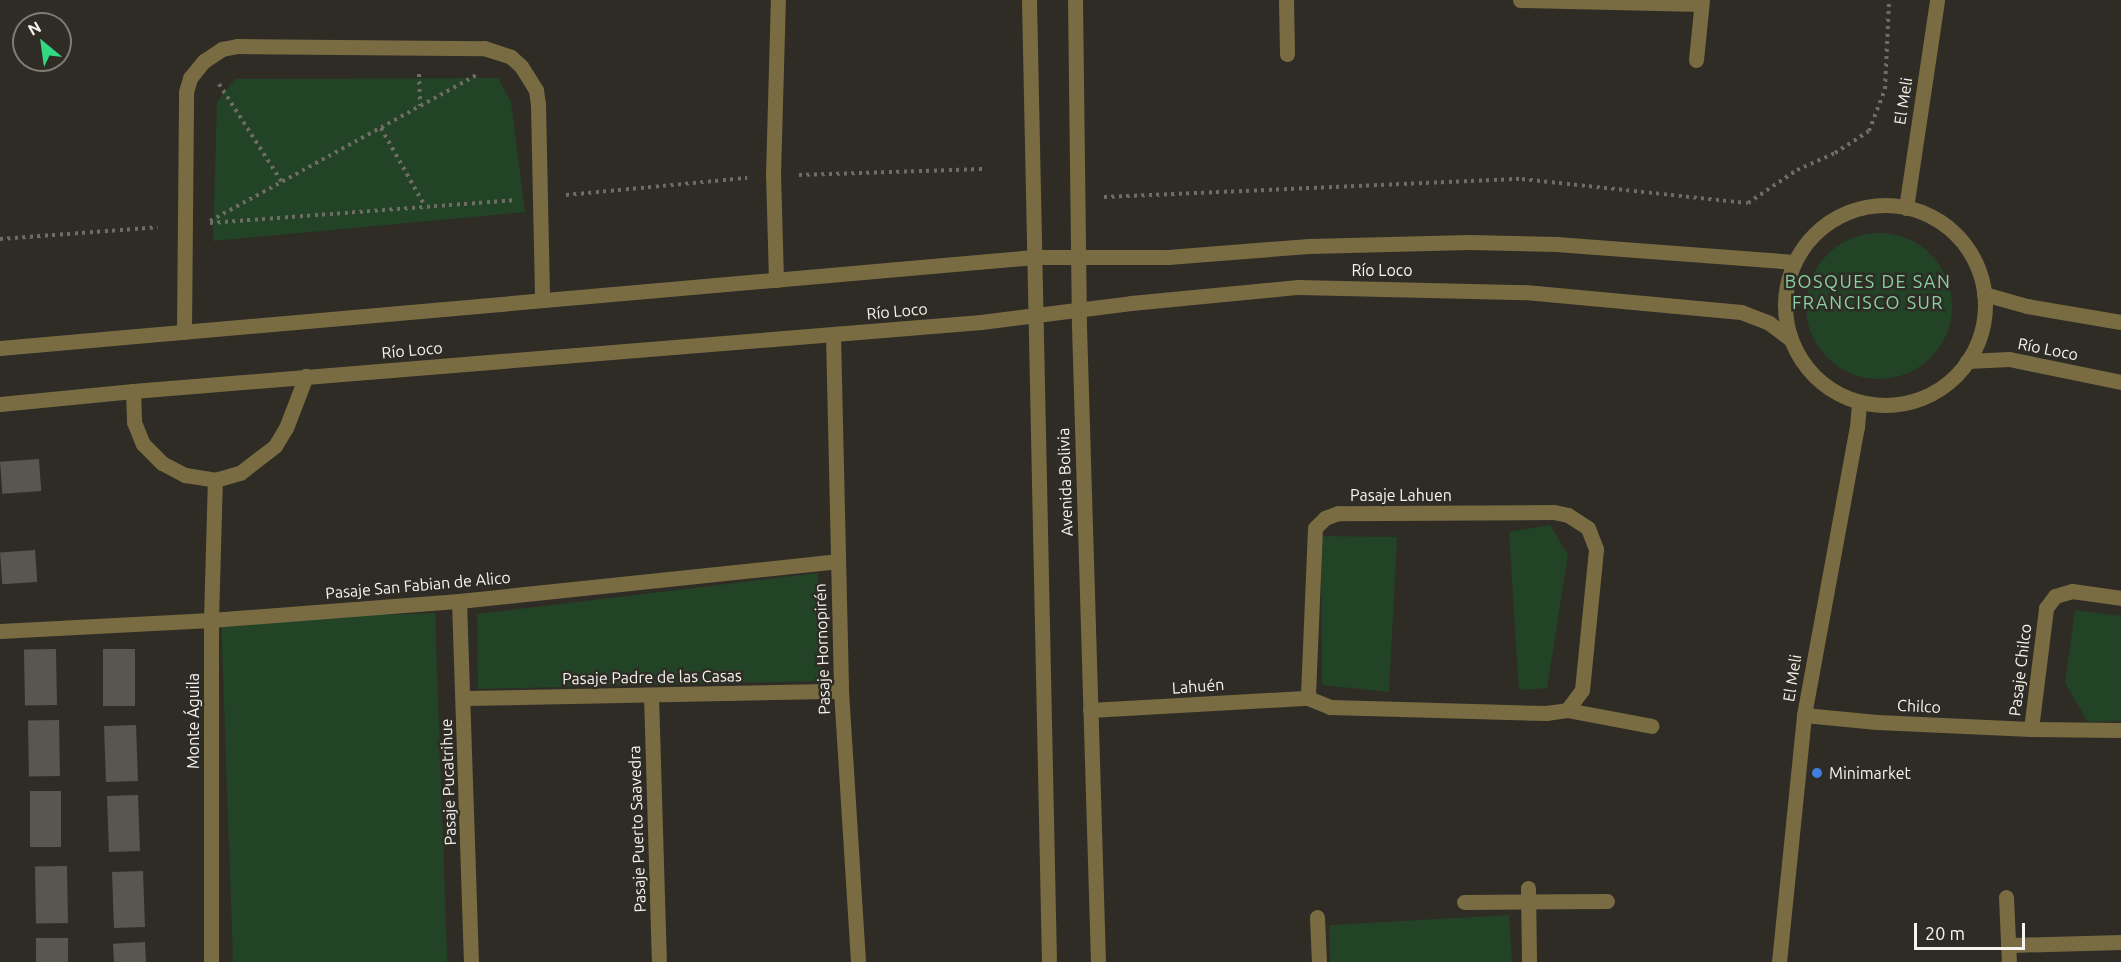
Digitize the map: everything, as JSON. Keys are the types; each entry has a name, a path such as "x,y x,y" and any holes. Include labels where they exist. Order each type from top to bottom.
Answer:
{"street":[{"path":"776,280 773,176 778,0"},
{"name":"Avenida Bolivia","path":"1029,0 1049,962"},
{"name":"Avenida Bolivia","path":"1075,0 1078,310 1098,962"},
{"path":"1286,0 1287,54"},
{"path":"1520,0 1701,2 1696,60"},
{"name":"El Meli","path":"1906,207 1937,0"},
{"path":"184,332 186,92 190,78 204,61 222,49 237,46 484,48 510,57 530,77 536,90 542,300"},
{"path":"1875,206 1906,207 1933,217 1956,235 1977,266 1984,294 1982,329 1968,361 1946,384 1920,399 1890,405 1859,402 1832,391 1816,379 1803,364 1790,338 1785,316 1785,294 1794,262 1812,237 1836,217 1875,206"},
{"name":"Río Loco","path":"0,348 1034,257 1168,257 1309,246 1469,242 1556,244 1794,262"},
{"name":"Río Loco","path":"0,405 306,376 1035,317 1078,310 1298,287 1525,292 1741,312 1769,323 1790,338"},
{"path":"1984,294 2027,306 2121,322"},
{"name":"Pasaje Hornopirén","path":"833,335 840,691 858,962"},
{"name":"Río Loco","path":"1968,361 2009,359 2121,382"},
{"path":"133,391 134,422 143,444 162,463 185,475 215,480 240,473 275,446 286,428 306,376"},
{"name":"El Meli","path":"1779,962 1804,715 1857,427 1859,402"},
{"name":"Monte Águila","path":"210,962 211,620 215,480"},
{"name":"Pasaje Lahuen","path":"1308,698 1315,528 1325,518 1338,513 1554,512 1568,515 1588,528 1596,549 1582,690 1567,710"},
{"name":"Pasaje San Fabian de Alico","path":"0,631 211,620 459,601 837,561"},
{"name":"Pasaje Chilco","path":"2121,598 2072,591 2055,596 2046,608 2031,729 2121,730"},
{"name":"Pasaje Pucatrihue","path":"459,601 471,962"},
{"name":"Pasaje Padre de las Casas","path":"464,698 840,691"},
{"name":"Pasaje Puerto Saavedra","path":"651,695 659,962"},
{"path":"1308,698 1330,707 1546,713 1567,710 1652,726"},
{"name":"Lahuén","path":"1090,710 1308,698"},
{"name":"Chilco","path":"1804,715 1877,722 2031,729"},
{"path":"1528,894 1529,962"},
{"path":"1464,902 1528,894 1607,901"},
{"path":"2006,897 2011,945 2009,962"},
{"path":"1317,917 1319,962"},
{"path":"2011,945 2121,942"}],"path":[{"path":"1092,198 1522,179 1749,204 1797,170 1835,153 1869,131 1885,89 1889,0"},
{"path":"510,57 207,223 539,198 773,176 983,169"},
{"path":"204,61 282,182"},
{"path":"381,128 425,206"},
{"path":"0,239 184,225"}],"green space":[{"path":"498,78 511,102 525,212 213,241 217,102 235,79"},
{"path":"1879,233 1907,239 1930,255 1946,278 1952,306 1946,334 1930,357 1907,373 1879,379 1851,373 1828,357 1812,334 1806,306 1812,278 1828,255 1851,239"},
{"path":"1550,525 1568,555 1547,688 1519,690 1509,532"},
{"path":"1321,536 1397,537 1389,692 1322,685"},
{"path":"818,573 821,681 478,689 477,614"},
{"path":"2075,610 2121,616 2121,721 2088,722 2065,683"},
{"path":"435,613 447,962 233,962 221,620"},
{"path":"1509,915 1512,962 1330,962 1329,925"}],"building":[{"path":"39,459 41,491 2,494 0,462"},
{"path":"35,550 37,582 2,584 0,552"},
{"path":"56,649 57,705 25,706 24,650"},
{"path":"103,649 135,649 135,706 103,706"},
{"path":"59,720 60,776 29,777 28,721"},
{"path":"136,725 138,781 106,782 104,726"},
{"path":"30,791 61,791 61,847 30,847"},
{"path":"138,795 140,851 109,852 107,796"},
{"path":"67,866 68,923 36,924 35,867"},
{"path":"143,871 145,927 114,928 112,872"},
{"path":"36,938 68,938 68,962 36,962"},
{"path":"145,942 146,962 114,962 113,944"}],"place":[{"name":"Minimarket","path":"1817,773"}],"district":[{"name":"BOSQUES DE SAN FRANCISCO SUR","path":"1868,292"}]}
